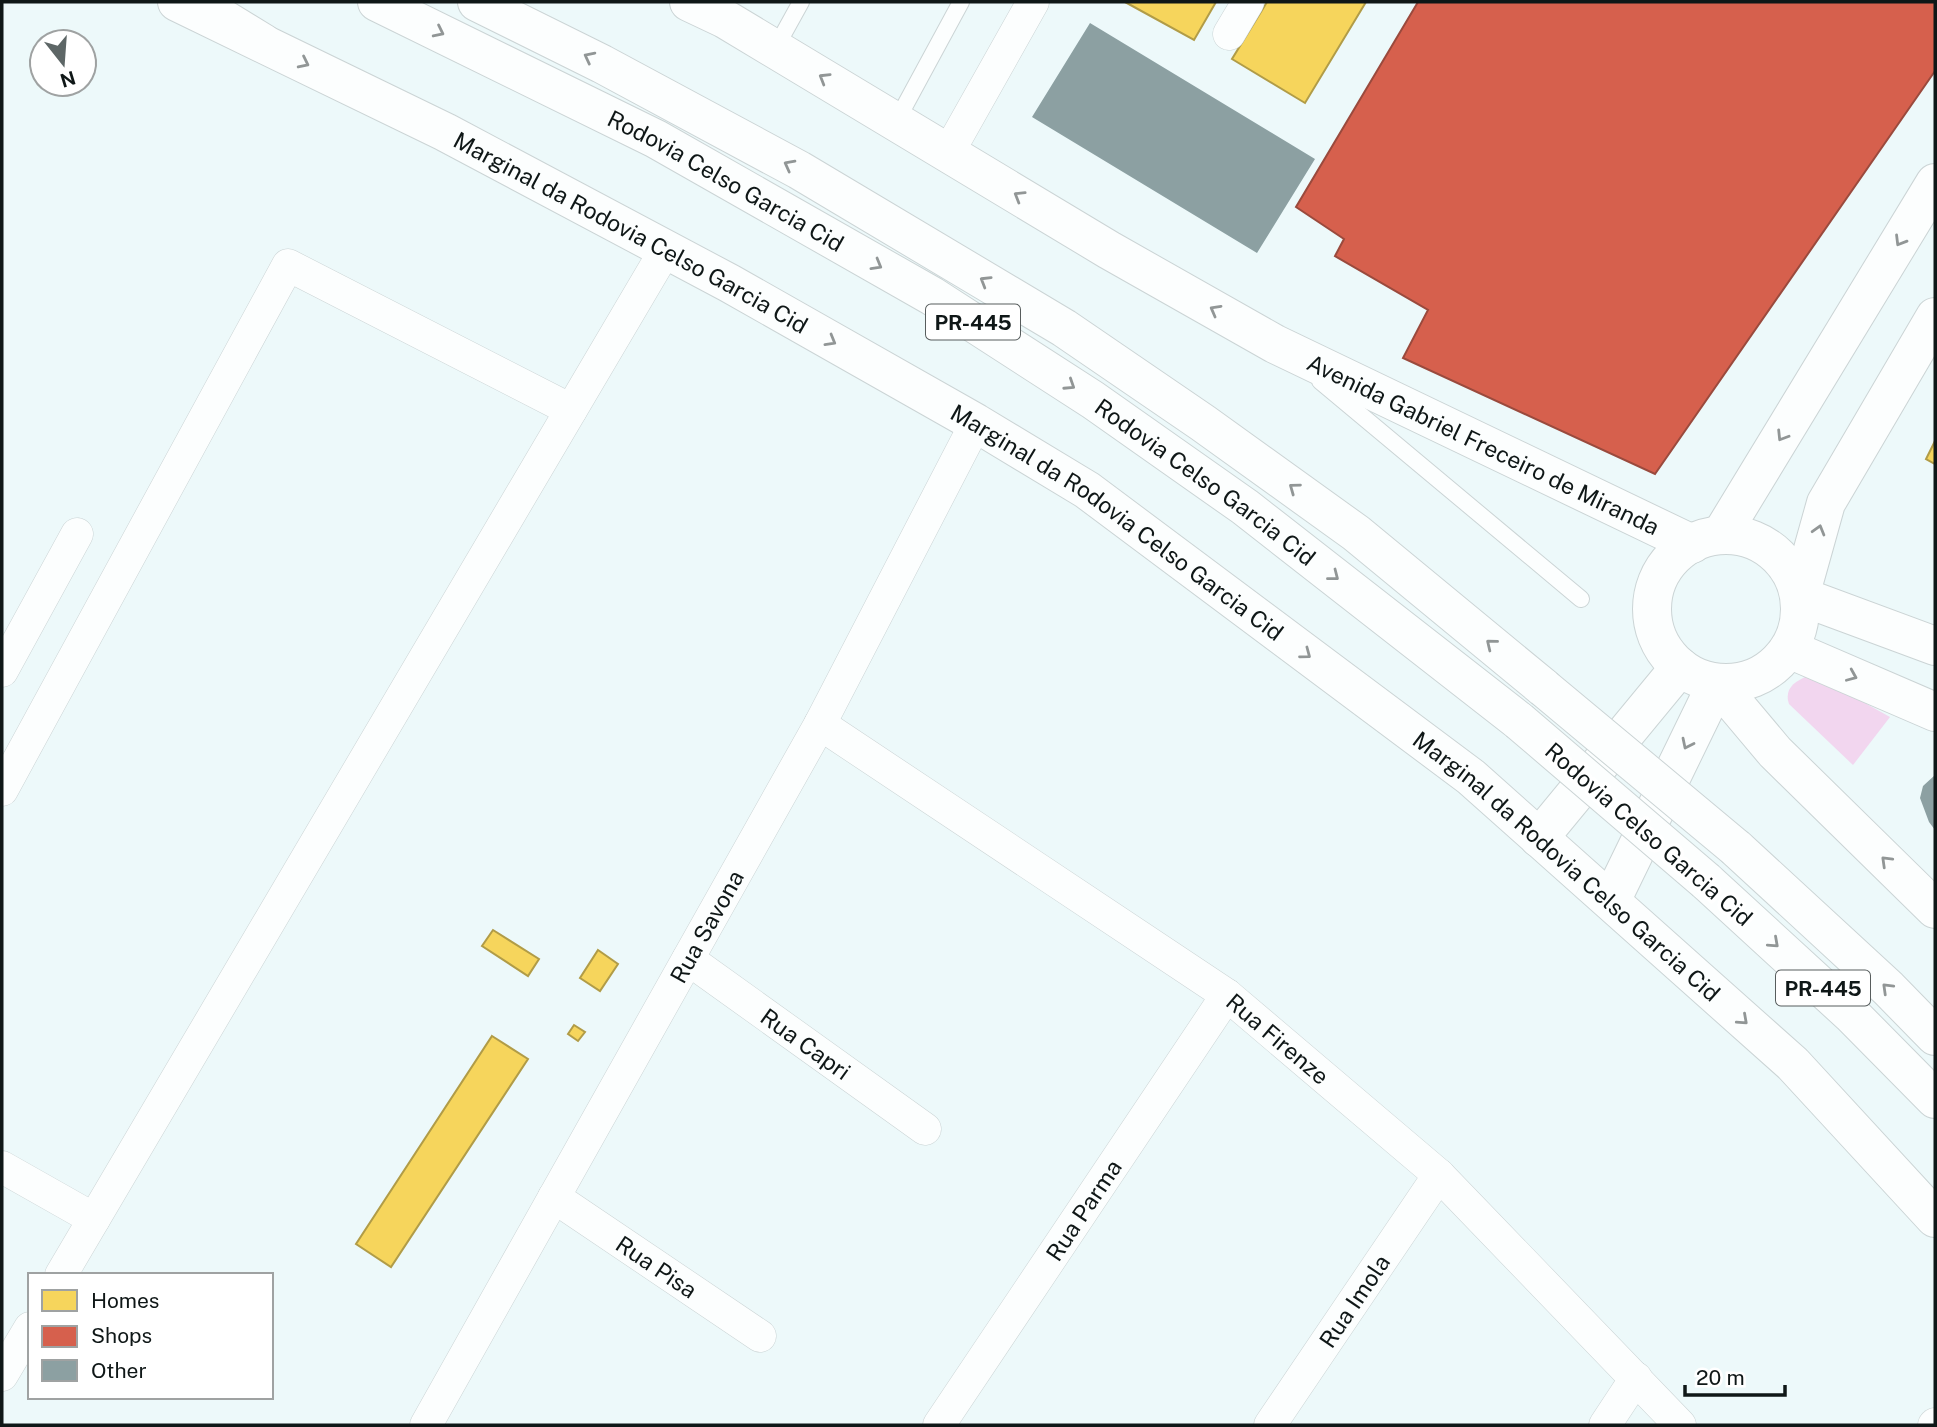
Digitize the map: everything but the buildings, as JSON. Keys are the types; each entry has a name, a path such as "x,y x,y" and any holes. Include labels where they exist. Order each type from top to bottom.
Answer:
{"main road":[{"name":"Marginal da Rodovia Celso Garcia Cid","path":"177,2 445,132 729,283 976,423 1087,490 1471,777 1793,1064 1935,1218"},
{"path":"196,2 263,43"},
{"name":"Rodovia Celso Garcia Cid","path":"377,2 656,139 932,296 1093,400 1245,507 1518,721 1706,881 1851,1014 1935,1099"},
{"name":"Rodovia Celso Garcia Cid","path":"477,2 602,64 799,170 1064,328 1203,423 1356,533 1736,848 1888,988 1935,1036"},
{"path":"689,2 725,19 1109,250 1275,344"},
{"path":"1706,540 1748,538 1772,550 1795,578 1800,596 1801,614 1789,649 1765,673 1734,683 1717,683 1691,675 1668,656 1657,634 1652,611 1658,579 1667,565 1706,540 1935,183"},
{"path":"1800,596 1826,503 1935,317"},
{"name":"Avenida Gabriel Freceiro de Miranda","path":"1275,344 1706,540"},
{"path":"1800,596 1935,646"},
{"path":"1789,649 1935,712"},
{"path":"1539,838 1680,667"},
{"path":"1611,901 1717,683"},
{"path":"1717,683 1775,752 1935,909"}],"street":[{"path":"948,153 1033,2"},
{"path":"1229,34 1248,2"},
{"path":"62,1273 666,250"},
{"path":"2,790 288,265 571,410"},
{"name":"Rua Savona","path":"426,1425 820,724 976,423"},
{"path":"2,671 76,534"},
{"name":"Rua Firenze","path":"820,724 1227,995 1439,1175 1680,1425"},
{"name":"Rua Capri","path":"688,959 925,1129"},
{"name":"Rua Parma","path":"939,1425 1227,995"},
{"path":"2,1167 94,1219"},
{"name":"Rua Imola","path":"1270,1425 1439,1175"},
{"name":"Rua Pisa","path":"554,1197 760,1336"},
{"path":"2,1375 28,1331"},
{"path":"1605,1425 1636,1378"}],"lane":[{"path":"775,49 801,2"},
{"path":"896,122 961,2"},
{"path":"1275,344 1581,599"}],"shaded area":[{"path":"1807,676 1818,677 1890,717 1853,765 1789,704 1789,690"}]}
